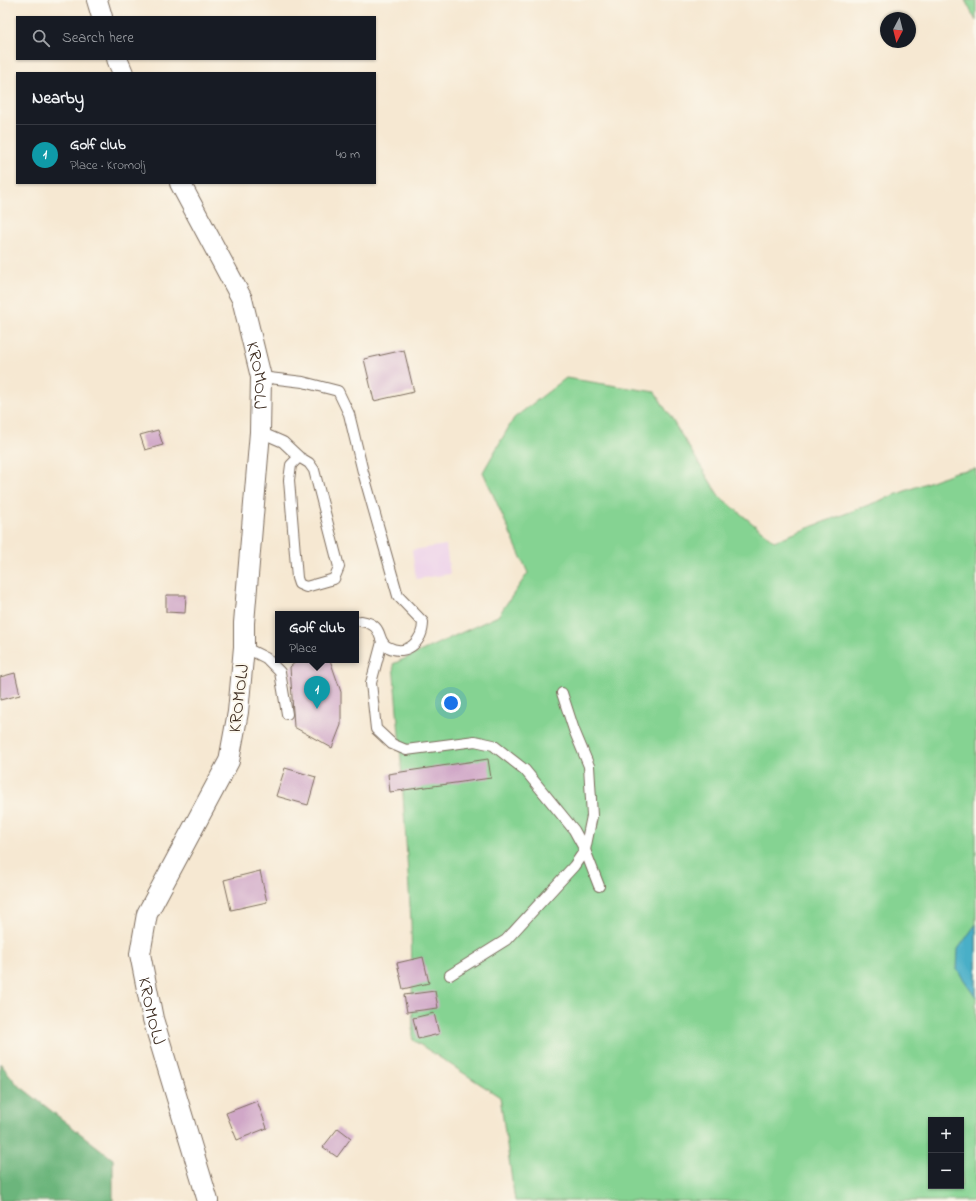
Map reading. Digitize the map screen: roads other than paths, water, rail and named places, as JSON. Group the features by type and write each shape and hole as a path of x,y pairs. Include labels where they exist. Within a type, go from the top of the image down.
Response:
{"street":[{"path":"97,0 102,16"},
{"path":"117,60 123,72"},
{"name":"KROMOLJ","path":"181,184 242,298 261,377 260,432 244,623 244,647 238,712 229,761 147,914 140,954 152,1019 208,1201"}],"lane":[{"path":"261,377 303,382 338,391 349,414 363,472 398,596 424,622 421,637 416,643 403,650 388,647 382,642 378,630 368,622 362,621"},
{"path":"260,432 284,442 314,470 339,567 337,575 334,579 306,587 299,584 297,578 289,480 291,465 300,457"},
{"path":"382,642 371,683 376,729 392,744 406,750 475,741 493,745 525,770 574,830 585,850 599,886"},
{"path":"244,647 266,658 280,672 287,714"},
{"path":"450,975 506,940 574,866 585,850 592,816 589,766 574,730 562,693"}],"water":[{"path":"976,924 976,997 957,970 958,949"}],"place":[{"name":"Golf club","path":"317,709"}]}
